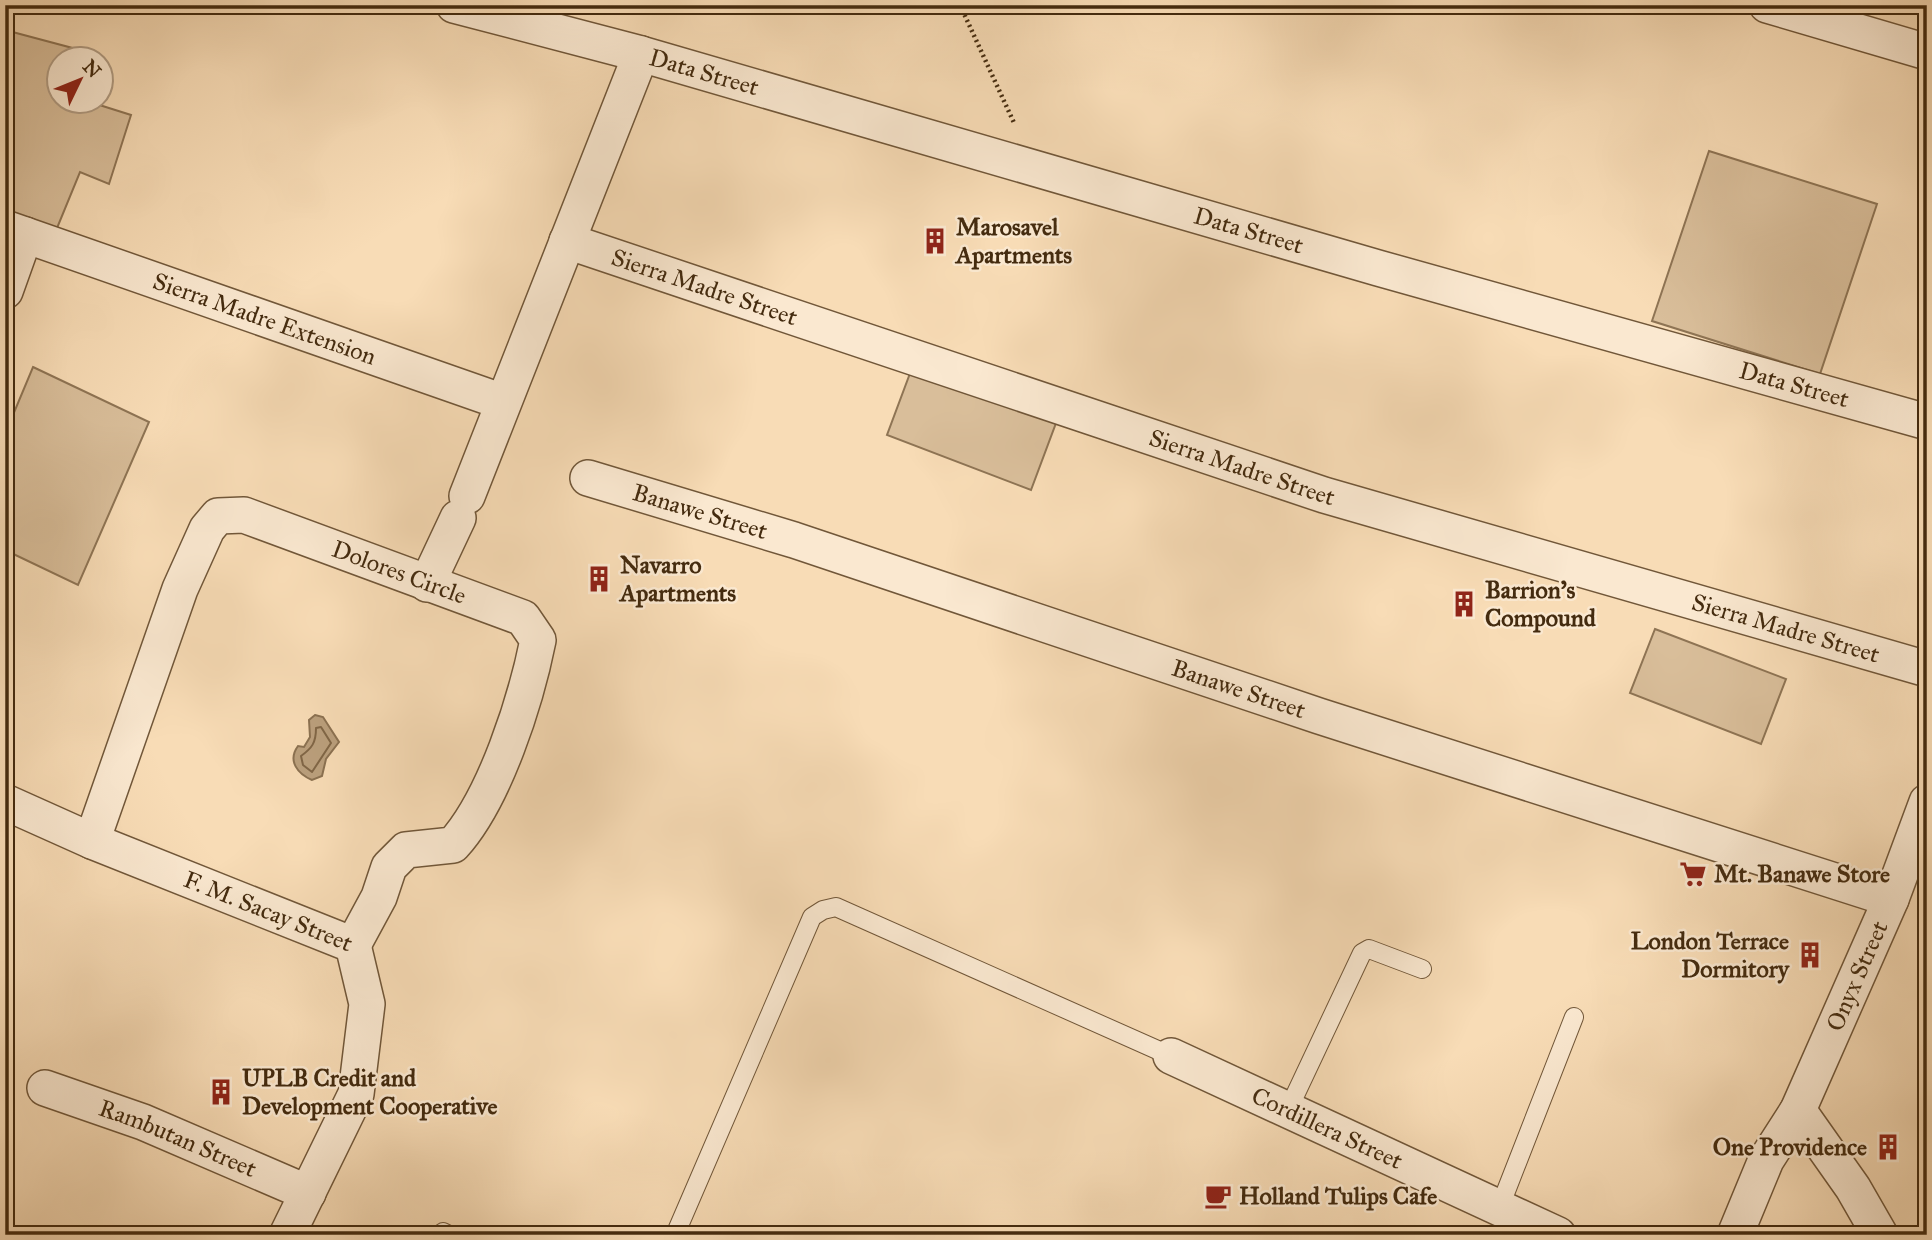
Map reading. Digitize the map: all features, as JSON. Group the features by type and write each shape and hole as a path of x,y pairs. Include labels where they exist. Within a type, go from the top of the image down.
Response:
{"street":[{"name":"Data Street","path":"454,5 641,54 1038,170 1927,422"},
{"path":"1767,5 1927,51"},
{"path":"427,584 462,507 641,54"},
{"name":"Sierra Madre Extension","path":"5,291 15,232 503,402"},
{"name":"Sierra Madre Street","path":"567,241 1324,495 1927,669"},
{"name":"Banawe Street","path":"588,478 794,540 1319,716 1891,899"},
{"name":"Dolores Circle","path":"92,841 180,589 207,529 218,516 244,515 523,618 538,640 532,669 518,720 469,827 453,845 406,850 389,867 379,897 353,945"},
{"path":"5,802 92,841"},
{"name":"Onyx Street","path":"1798,1110 1891,899 1927,802"},
{"name":"F. M. Sacay Street","path":"92,841 353,945 368,1004 356,1094 287,1235"},
{"name":"Cordillera Street","path":"1171,1056 1289,1108 1558,1235"},
{"name":"Rambutan Street","path":"45,1088 143,1122 308,1193"},
{"path":"1735,1235 1766,1160 1798,1110 1853,1188 1880,1235"}],"lane":[{"path":"675,1235 812,917 822,909 836,907 1171,1056"},
{"path":"1289,1108 1362,953 1369,949 1422,969"},
{"path":"1499,1209 1574,1017"}],"path":[{"path":"960,5 1038,170"}],"shaded area":[{"path":"5,30 65,46 46,46 46,116 116,116 116,110 131,115 109,184 80,172 55,233 5,217"},
{"path":"1709,151 1877,204 1820,374 1652,321"},
{"path":"33,367 149,422 78,585 5,550 5,434"},
{"path":"912,368 1056,423 1031,490 887,435"},
{"path":"1655,629 1786,679 1761,744 1630,693"}],"water":[{"path":"315,715 323,717 339,742 326,759 322,776 312,780 299,771 294,757 298,746 304,747 310,737 309,720"}],"place":[{"name":"Marosavel Apartments","path":"935,241"},
{"name":"Navarro Apartments","path":"599,579"},
{"name":"Barrion's Compound","path":"1464,604"},
{"name":"Mt. Banawe Store","path":"1693,874"},
{"name":"London Terrace Dormitory","path":"1810,955"},
{"name":"UPLB Credit and Development Cooperative","path":"221,1092"},
{"name":"One Providence","path":"1888,1147"},
{"name":"Holland Tulips Cafe","path":"1218,1196"}]}
